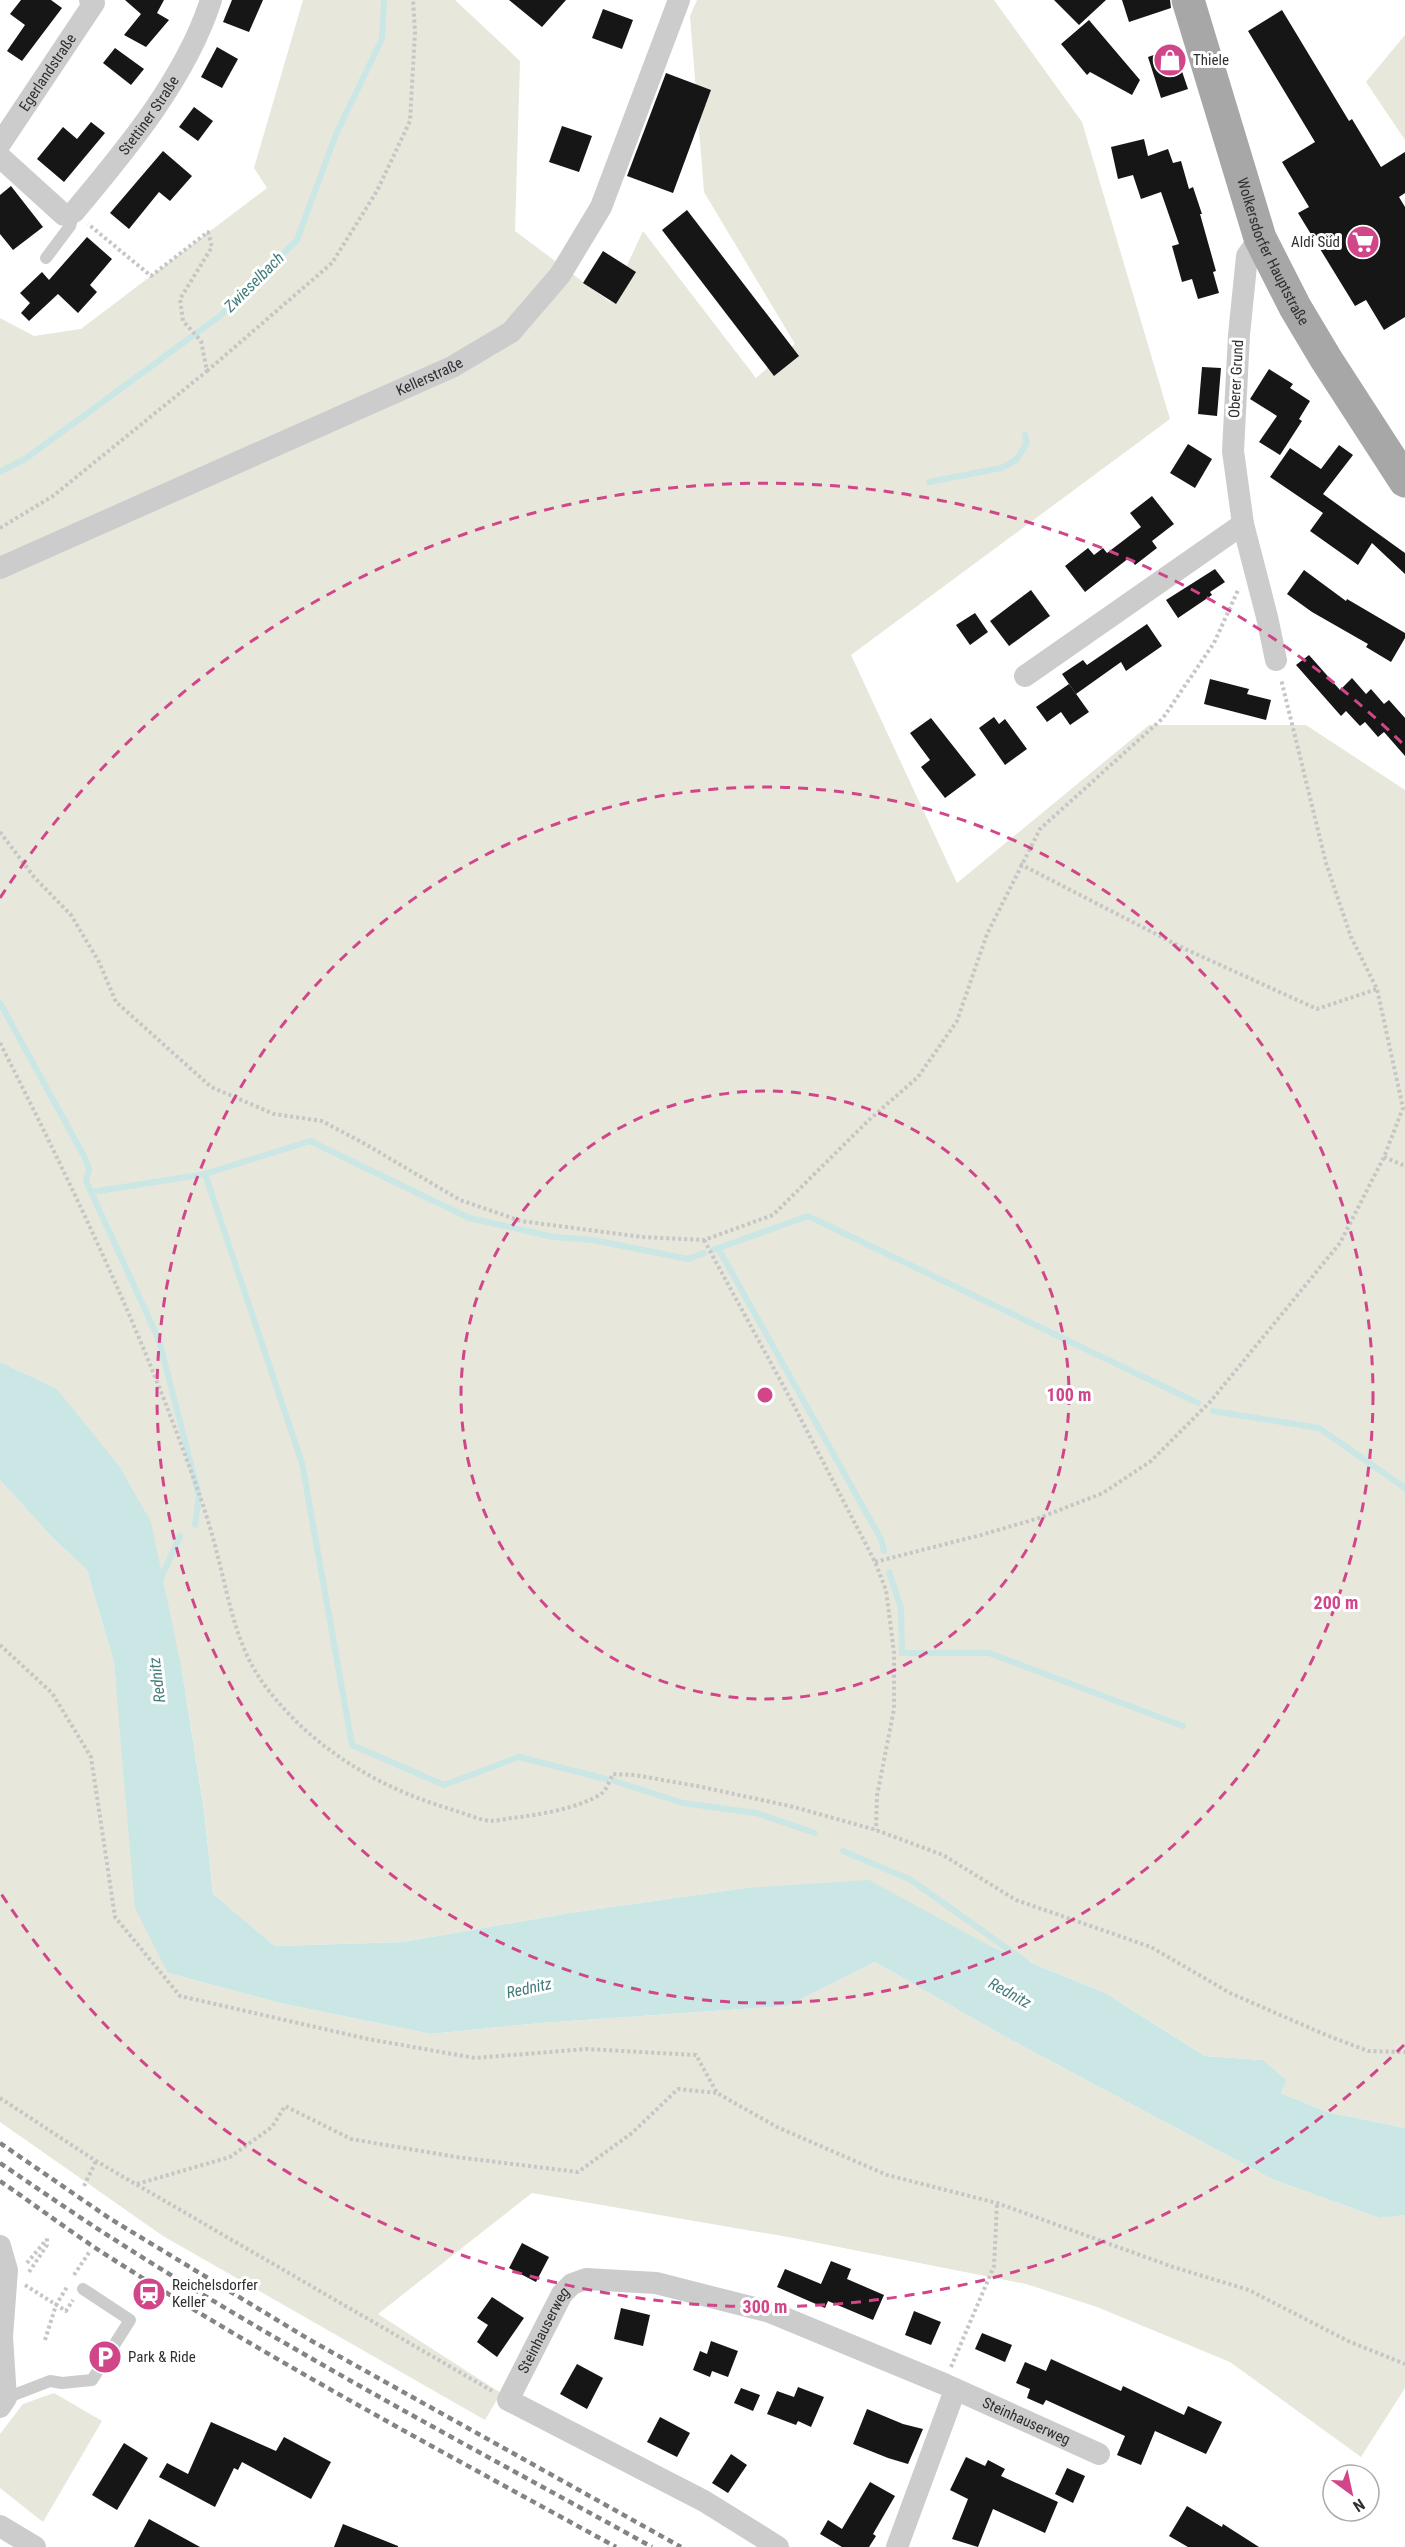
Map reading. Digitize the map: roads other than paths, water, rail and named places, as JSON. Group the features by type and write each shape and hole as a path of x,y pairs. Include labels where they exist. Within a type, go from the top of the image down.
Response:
{"main road":[{"name":"Wolkersdorfer Hauptstraße","path":"1188,0 1260,238 1295,307 1326,359 1405,481"}],"street":[{"name":"Stettiner Straße","path":"69,213 120,157 168,89 206,16 211,0"},
{"name":"Kellerstraße","path":"0,568 452,367 511,332 560,275 601,207 679,0"},
{"name":"Egerlandstraße","path":"0,144 92,1"},
{"path":"0,157 69,213"},
{"name":"Oberer Grund","path":"1260,238 1247,256 1239,335 1233,451 1243,524 1276,660"},
{"path":"1025,676 1243,524"},
{"path":"0,2246 7,2270 2,2337 3,2403"},
{"name":"Steinhauserweg","path":"778,2547 704,2501 508,2400 562,2294 572,2284 586,2279 656,2283 770,2312 949,2387 1099,2454"},
{"path":"897,2547 949,2387"},
{"path":"0,2526 35,2547"}],"lane":[{"path":"46,258 70,226 69,213"},
{"path":"3,2403 50,2381 62,2383 92,2380 130,2320 82,2289"}],"water":[{"name":"Rednitz","path":"0,1362 56,1388 119,1466 151,1522 182,1671 204,1810 213,1894 275,1946 403,1942 569,1913 746,1888 869,1880 988,1945 1105,1993 1205,2056 1263,2060 1286,2080 1281,2093 1327,2112 1405,2128 1405,2215 1380,2218 1274,2180 1004,2036 875,1962 787,2006 541,2023 431,2034 280,2003 168,1973 135,1908 114,1663 87,1570 52,1537 0,1480"}],"waterway":[{"name":"Zwieselbach","path":"0,472 25,459 221,315 297,240 336,134 382,39 384,0"},
{"path":"929,482 1001,468 1016,460 1027,443 1025,435"},
{"path":"0,1003 84,1156 89,1169 86,1181 159,1340 199,1496 195,1525"},
{"path":"92,1192 205,1174 310,1141 469,1218 554,1237 593,1240 688,1259 704,1253"},
{"path":"205,1174 302,1463 352,1745 444,1785 519,1757 606,1779"},
{"path":"713,1250 808,1216 1198,1403"},
{"path":"718,1248 881,1539 884,1551"},
{"path":"1213,1411 1319,1428 1405,1488"},
{"path":"159,1582 180,1536"},
{"path":"889,1572 901,1608 902,1653 989,1653 1183,1726"},
{"path":"614,1781 683,1803 756,1813 815,1833"},
{"path":"843,1851 911,1880 1026,1962"}],"railway":[{"path":"0,2143 109,2218 310,2340 681,2547"},
{"path":"0,2163 101,2231 236,2315 652,2547"},
{"path":"0,2181 97,2249 224,2328 616,2547"}],"place":[{"name":"Thiele","path":"1170,60"},
{"name":"Aldi Süd","path":"1363,242"},
{"name":"Reichelsdorfer Keller","path":"149,2294"},
{"name":"Park & Ride","path":"105,2357"}]}
